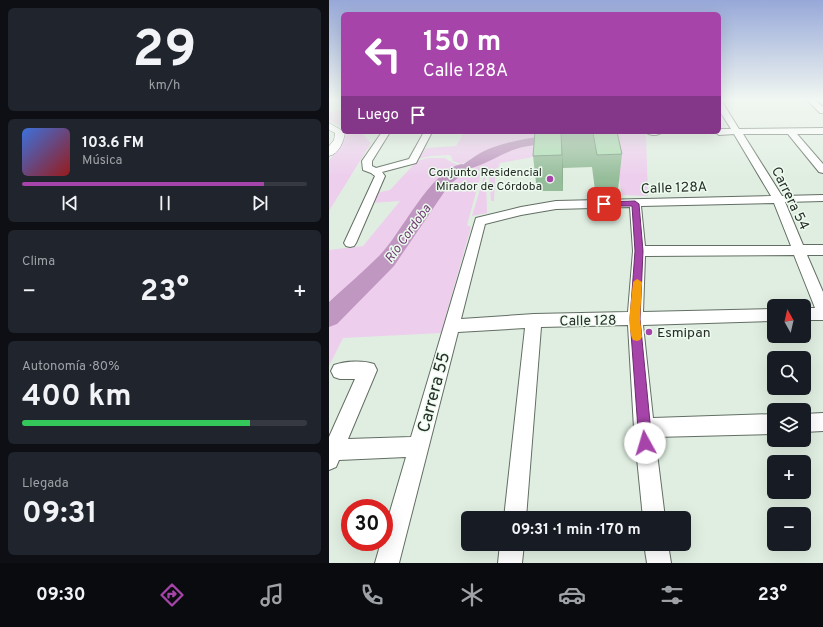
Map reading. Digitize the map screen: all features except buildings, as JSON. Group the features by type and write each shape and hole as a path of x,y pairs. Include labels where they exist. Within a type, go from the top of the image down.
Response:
{"street":[{"path":"330,126 340,132 340,138 330,150"},
{"name":"Carrera 54","path":"733,126 765,176 777,199 823,310"},
{"path":"790,131 823,170"},
{"path":"721,132 823,131"},
{"path":"350,243 380,176 375,171 367,168 367,162 385,134"},
{"path":"375,171 413,161 427,134"},
{"name":"Calle 128A","path":"480,221 521,211 556,205 823,198"},
{"path":"635,204 639,251 635,319 644,428 653,511"},
{"name":"Carrera 55","path":"387,563 417,447 480,221"},
{"path":"639,251 823,250"},
{"path":"811,314 823,314"},
{"name":"Calle 128","path":"451,326 534,321 767,315"},
{"path":"516,511 534,321"},
{"path":"340,371 368,370 330,453 417,447"},
{"path":"811,423 823,422"},
{"path":"644,428 767,424"},
{"path":"510,563 511,551"},
{"path":"658,551 659,563"}],"shaded area":[{"path":"346,134 363,134 371,143 329,211 329,161"},
{"path":"463,134 577,134 484,151 462,164 453,161 449,155 430,156 418,159 426,148 456,146"},
{"path":"568,134 616,134 585,140 523,147 465,170 446,182 446,186 434,192 432,191 441,184 441,181 448,173 484,151 509,143"},
{"path":"616,134 645,134 648,196 622,195 613,147 539,156 500,163 495,174 494,201 491,201 489,175 470,167 477,167 503,153 523,147 608,137"},
{"path":"428,158 445,158 451,162 481,174 467,225 471,227 441,333 343,338 329,366 329,250 363,246 400,201 371,203 375,193 390,190 417,161"},
{"path":"484,176 486,181 487,213 472,216"}],"waterway":[{"name":"Río Cordoba","path":"329,317 387,261 443,182 461,169"}],"slow traffic":[{"path":"637,282 635,319 637,337"}],"place":[{"name":"Conjunto Residencial Mirador de Córdoba","path":"550,179"},
{"name":"Esmipan","path":"649,332"}],"route":[{"path":"604,204 635,204 639,251 635,319 645,443"}]}
